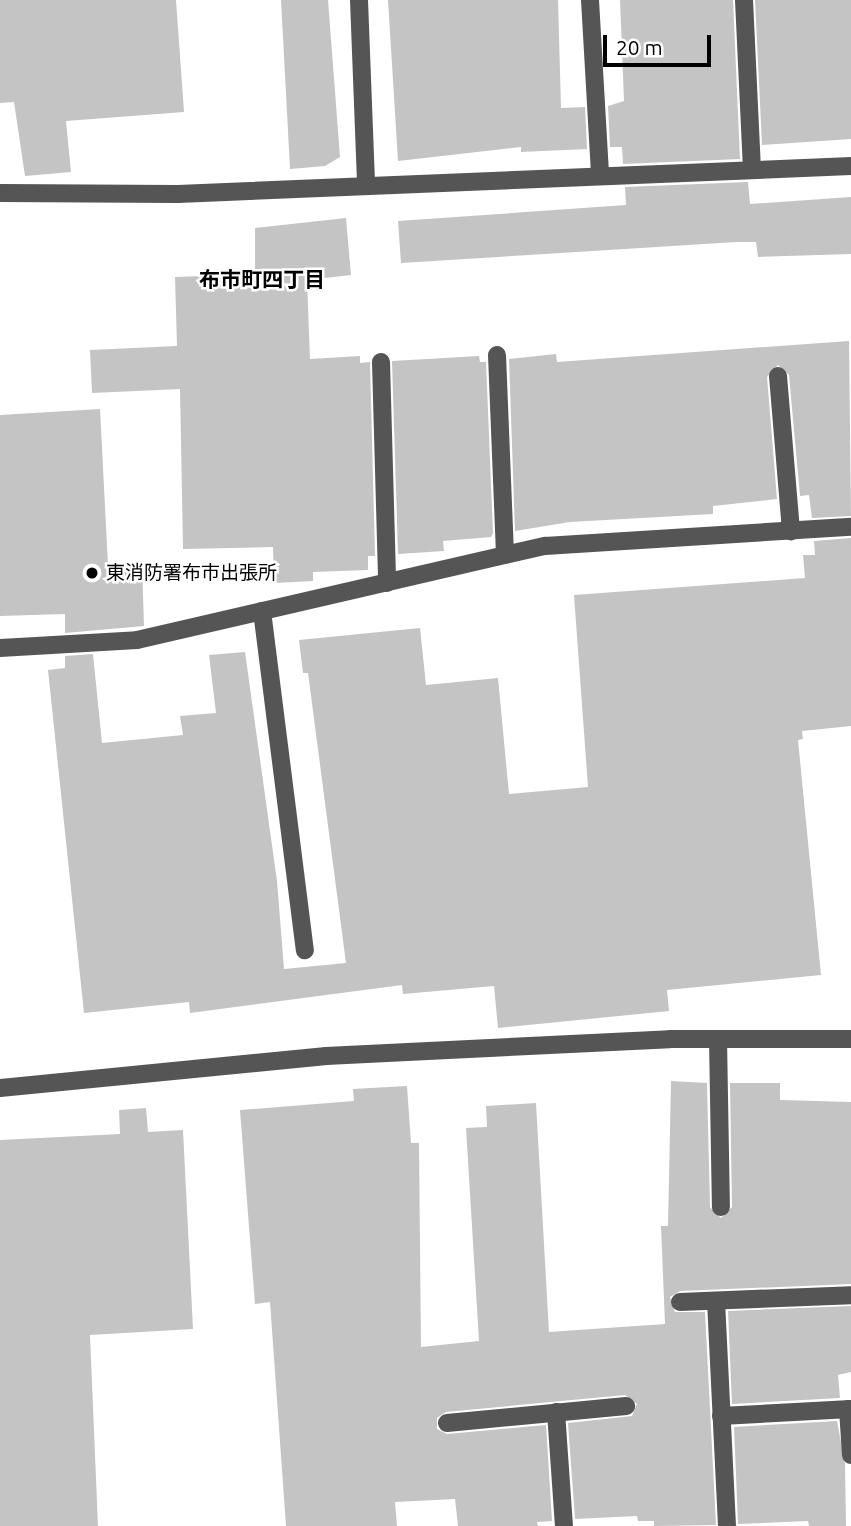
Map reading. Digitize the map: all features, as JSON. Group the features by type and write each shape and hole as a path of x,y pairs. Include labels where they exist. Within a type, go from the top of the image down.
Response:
{"street":[{"path":"359,0 366,186"},
{"path":"590,0 600,174"},
{"path":"744,0 752,169"},
{"path":"0,193 178,194 600,174 851,166"},
{"path":"497,355 505,555"},
{"path":"381,362 387,583"},
{"path":"778,376 791,531"},
{"path":"0,648 137,640 545,546 851,527"},
{"path":"262,611 305,950"},
{"path":"718,1039 721,1207"},
{"path":"0,1088 326,1056 718,1039 851,1039"},
{"path":"680,1302 851,1295"},
{"path":"716,1301 727,1526"},
{"path":"447,1423 626,1406"},
{"path":"721,1416 850,1409 851,1455"},
{"path":"556,1412 564,1526"}],"building":[{"path":"0,0 176,0 184,112 66,121 71,172 25,176 14,102 0,103"},
{"path":"281,0 328,0 340,157 325,166 290,169"},
{"path":"388,0 558,0 561,108 585,107 587,149 521,152 521,147 398,161"},
{"path":"620,0 733,0 740,159 623,164 622,147 610,147 608,106 624,101"},
{"path":"755,0 851,0 851,139 762,145"},
{"path":"748,182 750,204 851,197 851,254 758,257 756,242 736,242 401,263 398,221 626,205 625,187"},
{"path":"346,218 351,275 307,280 310,359 360,356 360,363 370,362 375,556 368,556 368,570 313,572 313,581 274,583 273,547 183,549 180,389 92,393 90,350 177,346 175,277 255,274 255,228"},
{"path":"849,341 851,516 812,518 809,495 800,496 789,375 778,365 767,377 777,499 713,506 713,514 570,522 515,531 509,359 556,354 557,362"},
{"path":"479,356 480,362 486,362 493,533 491,537 443,541 444,551 398,554 392,361"},
{"path":"100,409 108,565 142,564 144,626 65,633 65,614 0,616 0,415"},
{"path":"851,538 851,726 802,731 803,739 798,740 821,975 667,990 669,1011 498,1028 494,986 403,994 402,985 190,1013 189,1002 84,1013 48,670 65,668 65,656 93,654 102,743 183,735 180,716 216,713 209,655 245,652 277,881 284,969 346,963 308,673 303,673 299,640 420,628 426,685 498,678 509,794 588,787 574,595 805,578 803,555 815,555 814,541"},
{"path":"671,1081 707,1083 710,1207 721,1218 732,1207 730,1083 780,1083 780,1100 851,1102 851,1284 680,1291 670,1297 675,1312 705,1312 716,1525 654,1526 654,1521 638,1521 637,1516 575,1519 568,1423 632,1416 637,1404 625,1395 446,1412 437,1418 437,1429 447,1434 546,1425 552,1521 537,1522 538,1526 458,1526 455,1499 395,1502 397,1526 286,1526 270,1302 255,1304 240,1110 354,1101 353,1089 407,1086 411,1143 419,1143 421,1347 479,1341 466,1128 487,1127 486,1106 536,1103 549,1332 665,1324 661,1226 668,1226"},
{"path":"146,1108 148,1132 183,1130 193,1329 90,1335 98,1526 0,1526 0,1140 120,1134 119,1110"},
{"path":"851,1306 851,1372 838,1375 840,1398 732,1404 728,1311"},
{"path":"837,1421 845,1464 846,1526 809,1526 808,1521 738,1524 734,1427"}],"place":[{"name":"東消防署布市出張所","path":"92,573"}],"district":[{"name":"布市町四丁目","path":"262,279"}]}
